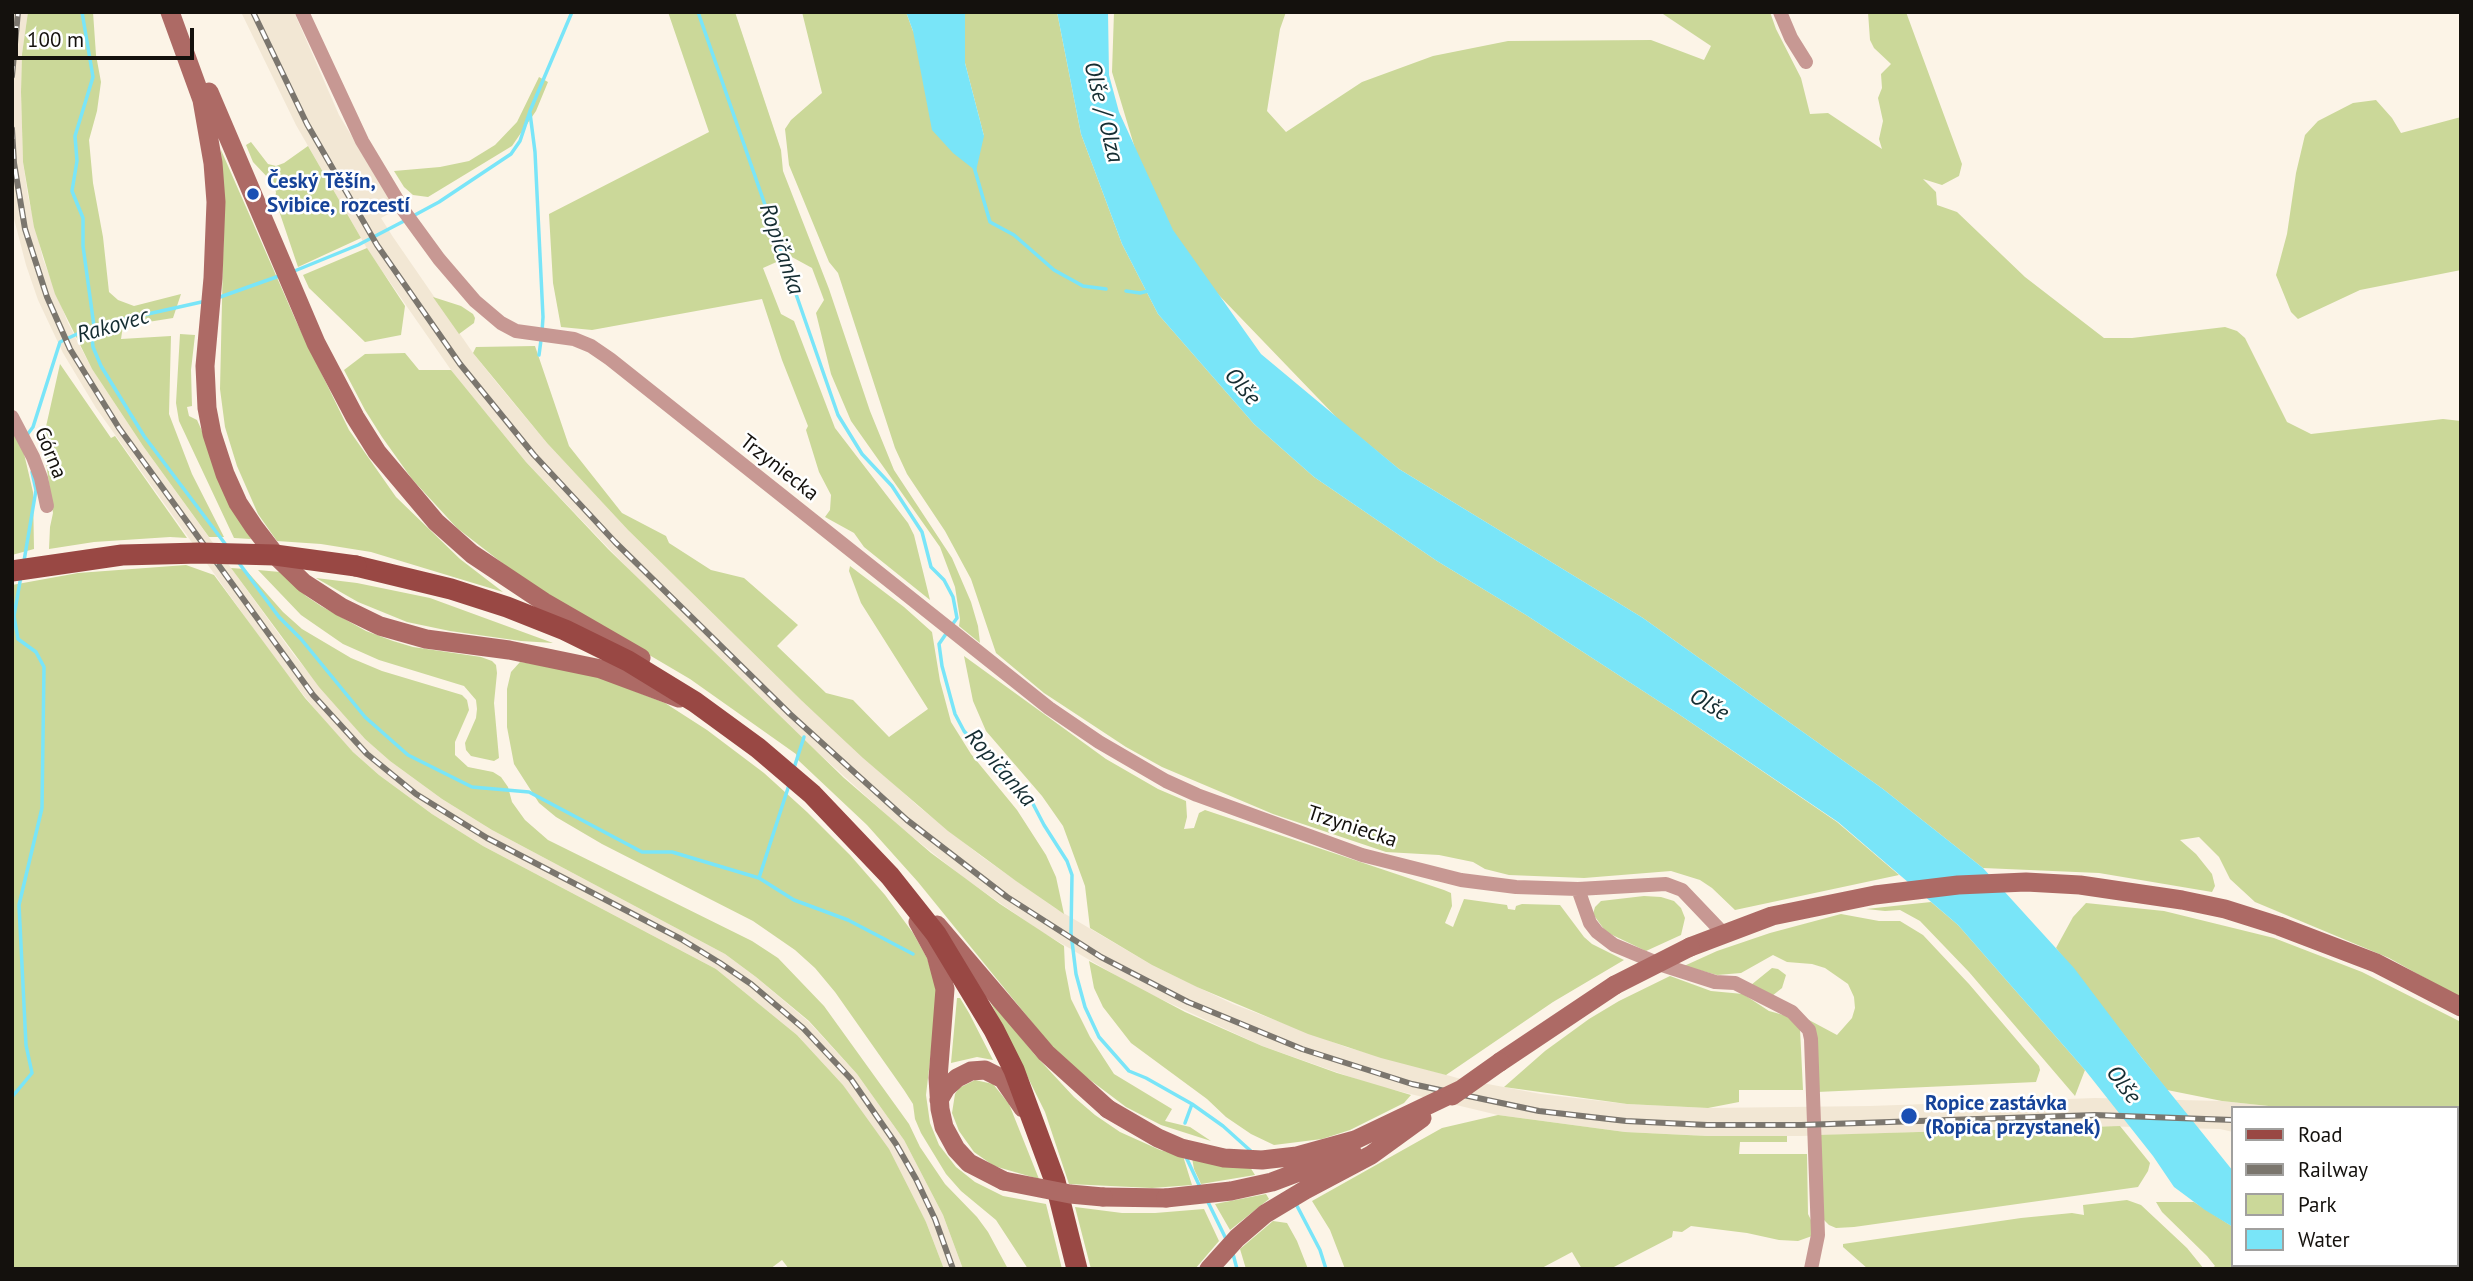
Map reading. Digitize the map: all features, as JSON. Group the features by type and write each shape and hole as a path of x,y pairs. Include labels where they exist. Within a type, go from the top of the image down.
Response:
{"main road":[{"path":"171,12 190,48 316,343 355,417 397,477 436,522 472,554 523,588 674,678 695,702"},
{"path":"171,12 202,100 216,202 205,366 207,408 219,459 232,490 254,527 277,556 304,583 359,617 401,633 462,646 542,656 601,669 665,695 695,702"},
{"path":"12,571 122,555 200,553 275,555 356,566 451,589 507,607 565,630 628,661 695,702 758,748 803,786 941,929 1046,1053 1108,1110 1181,1148 1224,1158 1262,1160 1313,1152 1355,1140 1462,1089"},
{"path":"890,876 936,956 945,989 946,1010 939,1060 939,1100 944,1127 956,1149 970,1163 1004,1181 1037,1189 1103,1197 1166,1198 1231,1191 1272,1182 1313,1168 1387,1136 1462,1089"},
{"path":"890,876 936,934 969,986 1014,1070 1055,1181 1077,1269"},
{"path":"1209,1269 1237,1238 1265,1214 1371,1155 1500,1062 1615,985 1723,933 1797,910 1875,895 1958,885 2026,882 2113,888 2225,909 2313,938 2376,963 2461,1007"},
{"path":"939,1100 951,1083 964,1073 978,1070 991,1072 1003,1079 1012,1090 1040,1136"}],"street":[{"name":"Trzyniecka","path":"302,12 362,141 415,228 475,301 501,323 516,331 574,339 591,346 610,359 1049,708 1099,742 1166,781 1197,795 1362,855 1461,880 1516,887 1578,890 1666,884 1682,890 1723,933"},
{"path":"1780,12 1805,62"},
{"name":"Górna","path":"12,417 33,457 47,506"},
{"path":"1578,890 1590,923 1614,946 1715,982 1735,983 1792,1012 1809,1030 1818,1235 1811,1269"}],"shaded area":[{"path":"12,12 28,12 22,54 21,92 23,162 28,196 43,259 68,323 92,369 143,446 294,655 365,739 442,799 492,830 725,954 809,1022 857,1074 904,1140 943,1215 963,1269 944,1269 926,1222 843,1085 797,1035 716,969 483,846 432,814 353,752 280,666 96,408 63,353 38,300 12,211"},
{"path":"241,12 294,12 339,115 396,210 381,218 393,237 473,353 497,383 547,443 628,530 802,701 918,806 981,856 1055,908 1152,965 1233,1004 1346,1047 1461,1079 1541,1094 1627,1104 1708,1108 1870,1106 2095,1098 2222,1101 2268,1106 2232,1106 2232,1132 2220,1129 2095,1126 1801,1136 1707,1136 1625,1132 1498,1115 1373,1085 1262,1046 1139,989 1040,931 964,878 900,827 783,721 659,601 526,462 451,370 369,252 296,125"}],"green space":[{"path":"28,12 93,12 101,82 89,140 109,292 118,300 134,306 181,294 173,318 123,326 121,339 171,336 169,414 192,474 224,537 209,537 143,446 92,369 55,294 34,227 23,162 22,54"},
{"path":"668,12 735,12 781,150 783,171 829,289 870,411 894,470 952,558 971,602 980,643 959,626 955,587 940,547 851,421 831,374 816,313 824,300 812,268 790,256 763,268 781,314 794,321 835,428 908,523 914,535 930,600 864,547 854,533 825,517 830,510 831,495 819,472 806,430 808,426 762,299 592,330 561,327 553,283 549,214 709,132"},
{"path":"802,12 906,12 913,31 984,136 965,63 965,12 1057,12 1081,134 1122,244 1158,314 1254,424 1314,477 1437,561 1677,713 1837,822 1899,875 1735,910 1700,880 1671,871 1584,878 1509,875 1485,869 1473,862 1439,855 1386,852 1273,814 1162,767 1126,747 1044,693 996,653 971,579 945,531 907,474 895,448 838,273 829,262 789,165 785,129 791,120 822,93"},
{"path":"1114,12 1286,12 1280,29 1267,111 1286,132 1362,82 1433,56 1508,41 1651,40 1704,60 1711,46 1660,12 1770,12 1801,78 1810,114 1828,113 1882,149 1879,139 1883,121 1878,98 1882,88 1881,74 1891,64 1874,48 1870,40 1868,12 1906,12 1962,164 1959,176 1942,185 1923,179 1936,192 1937,205 1957,212 2025,277 2104,338 2132,338 2225,327 2237,331 2245,338 2287,422 2311,434 2443,419 2461,421 2461,998 2389,958 2255,902 2230,879 2219,857 2199,837 2180,840 2212,874 2215,886 2212,892 2099,873 1983,868 1883,789 1643,618 1399,469 1340,421 1161,235 1112,72"},
{"path":"539,77 548,82 536,111 512,146 428,197 413,195 404,187 394,171 440,167 469,161 495,145 517,122"},
{"path":"2376,100 2401,133 2461,117 2461,270 2360,290 2298,319 2291,312 2276,275 2287,234 2305,135 2318,121 2353,103"},
{"path":"251,142 268,164 276,166 308,146 361,238 298,267 275,199 276,192 271,181 253,162 246,145"},
{"path":"221,150 296,321 349,430 396,497 460,559 503,592 371,552 321,544 277,541 258,514 237,466 225,427 220,389 224,214"},
{"path":"367,248 405,306 401,335 365,342 309,288 303,275"},
{"path":"433,297 461,306 473,314 474,323 459,334"},
{"path":"180,334 195,335 191,370 192,406 187,407 189,416 197,420 251,539 234,538 179,421 176,403"},
{"path":"535,346 569,446 622,513 666,536 669,543 711,570 744,578 798,625 777,646 826,693 853,700 889,737 928,709 861,603 849,571 850,566 932,632 940,681 951,722 971,754 1017,810 1046,855 1056,877 1064,914 948,831 802,701 628,530 547,443 473,353 476,347"},
{"path":"405,353 419,370 451,370 526,462 608,549 844,778 931,853 1000,904 1064,946 1071,999 1090,1037 1114,1074 1172,1109 1165,1121 1190,1127 1211,1141 1161,1125 1126,1107 1061,1058 918,882 867,825 798,760 796,754 690,679 532,586 457,528 412,479 365,410 344,370 365,354"},
{"path":"60,364 111,438 115,436 187,538 94,542 49,549 53,513 43,440"},
{"path":"12,428 22,445 33,492 34,549 12,555"},
{"path":"186,565 214,575 305,698 353,752 379,775 432,814 483,846 716,969 797,1035 843,1085 889,1149 926,1222 944,1269 789,1269 782,1260 770,1269 12,1269 12,585 78,573"},
{"path":"231,568 245,569 302,629 351,658 382,671 462,695 467,700 469,710 455,742 455,755 468,767 493,772 501,777 508,787 512,802 525,820 548,840 752,941 778,958 824,1006 909,1124 920,1147 945,1184 988,1232 1008,1269 963,1269 943,1215 904,1140 857,1074 809,1021 725,954 492,830 442,799 390,761 365,739 319,687"},
{"path":"258,570 280,572 306,596 366,631 413,647 492,661 496,665 497,673 494,703 499,758 494,761 471,756 466,750 465,743 477,709 476,700 464,686 379,660 343,644 301,615"},
{"path":"316,578 357,583 430,598 553,643 450,631 407,622 358,602"},
{"path":"964,656 1106,759 1158,789 1186,801 1187,817 1184,829 1194,828 1199,813 1205,810 1444,890 1451,893 1452,906 1445,923 1453,927 1464,899 1507,905 1508,909 1515,910 1516,906 1522,904 1560,905 1592,944 1624,960 1553,1002 1446,1075 1381,1058 1308,1034 1197,987 1152,965 1090,928 1085,886 1063,826 1042,796 986,731 973,701"},
{"path":"520,662 583,671 665,703 707,730 764,773 850,855 913,933 927,958 938,992 926,1095 930,1123 939,1145 956,1167 975,1182 1003,1196 1046,1204 1062,1269 1028,1269 996,1220 961,1191 946,1174 921,1133 913,1104 904,1090 835,992 795,950 753,921 602,844 556,817 539,803 514,764 507,727 507,689 511,672"},
{"path":"1644,896 1674,901 1685,918 1681,935 1646,951 1606,932 1593,914 1601,901"},
{"path":"1931,902 1958,925 2085,1070 2075,1096 1969,972 1920,921 1900,910 1866,909"},
{"path":"2086,903 2164,911 2274,938 2362,972 2461,1022 2461,1141 2459,1106 2268,1106 2222,1101 2167,1090 2056,948 2073,917"},
{"path":"1841,914 1879,921 1900,921 1923,935 2039,1066 2036,1082 1817,1092 1809,1020 1837,1035 1852,1018 1855,1008 1854,997 1848,984 1825,968 1787,962 1773,955 1741,973 1717,975 1684,966 1717,951 1770,933"},
{"path":"1089,961 1185,1012 1262,1046 1337,1073 1411,1095 1404,1103 1350,1130 1322,1139 1274,1145 1226,1117 1207,1099 1131,1043 1103,1007 1094,988"},
{"path":"1772,968 1786,975 1782,988 1772,996 1751,985"},
{"path":"1670,976 1711,991 1743,994 1769,1011 1787,1016 1800,1029 1803,1090 1739,1090 1739,1102 1708,1108 1627,1104 1504,1087 1545,1051 1589,1019"},
{"path":"988,997 1035,1055 1074,1097 1120,1132 1160,1150 1183,1156 1192,1185 1152,1188 1069,1184 1045,1112"},
{"path":"957,998 960,998 969,1013 993,1060 977,1057 951,1063"},
{"path":"975,1080 993,1084 1009,1104 1039,1179 994,1166 974,1152 959,1131 952,1113 955,1094 959,1088"},
{"path":"1498,1115 1625,1132 1787,1136 1787,1142 1740,1142 1739,1154 1807,1154 1808,1214 1812,1236 1798,1241 1779,1240 1691,1226 1682,1232 1673,1231 1672,1237 1610,1269 1582,1269 1572,1252 1540,1269 1345,1269 1330,1230 1312,1201 1442,1128"},
{"path":"2120,1126 2150,1163 2138,1187 1854,1227 1836,1228 1824,1220 1818,1135"},
{"path":"1192,1158 1250,1167 1255,1175 1201,1184"},
{"path":"1266,1194 1269,1199 1230,1230 1215,1204"},
{"path":"2127,1200 2141,1205 2187,1248 2204,1269 1868,1269 1843,1247 1843,1244 2021,1218 2072,1213 2084,1215 2083,1205"},
{"path":"2156,1202 2194,1202 2232,1226 2232,1267 2273,1269 2211,1269 2215,1266 2207,1256 2162,1212"},
{"path":"1075,1207 1122,1213 1204,1209 1219,1241 1195,1269 1091,1269"},
{"path":"1273,1221 1287,1223 1308,1269 1246,1269 1240,1249"}],"water":[{"path":"906,12 965,12 965,63 984,136 976,171 953,153 932,130 913,31"},
{"path":"1057,12 1108,12 1109,75 1119,112 1173,230 1261,354 1399,469 1643,618 1883,789 1983,868 2074,968 2232,1170 2232,1226 2174,1187 2085,1070 1958,925 1838,822 1677,713 1437,561 1314,477 1254,424 1158,314 1122,244 1081,134"}],"waterway":[{"path":"82,12 93,77 75,136 77,161 72,191 83,218 83,246 94,326"},
{"name":"Rakovec","path":"413,216 511,154 520,141 572,12"},
{"name":"Ropičanka","path":"698,12 838,415 862,454 892,486 922,532 931,567 944,580 953,597 957,618 952,625"},
{"path":"530,113 535,152 542,332"},
{"path":"974,167 990,222 1014,235 1054,270 1083,286 1106,289"},
{"name":"Rakovec","path":"292,272 358,245 406,220"},
{"name":"Rakovec","path":"220,297 282,275"},
{"path":"1126,291 1148,291"},
{"name":"Rakovec","path":"27,435 33,427 60,342 94,326 206,301"},
{"path":"91,328 93,347 101,366 144,436 226,545"},
{"path":"539,355 541,340"},
{"name":"Rakovec","path":"24,561 36,490 32,472"},
{"path":"239,563 279,617 301,639 365,717 408,755 472,787 529,792 642,852 672,852 759,878 794,900 848,920 913,954"},
{"name":"Rakovec","path":"12,1097 32,1073 26,1045 19,905 42,808 44,667 36,652 18,639 14,616 21,576"},
{"name":"Ropičanka","path":"948,631 939,644 955,714 964,731 980,750 1012,779 1032,802 1067,861 1072,875 1071,933 1076,974 1085,1007 1099,1037 1129,1071 1192,1104 1223,1126 1253,1153"},
{"path":"794,768 804,737"},
{"path":"759,878 789,785"},
{"path":"1185,1123 1192,1104"},
{"path":"1186,1157 1200,1187"},
{"path":"1207,1200 1227,1241"},
{"name":"Ropičanka","path":"1296,1204 1320,1250 1326,1269"},
{"path":"1233,1254 1237,1269"}],"railway":[{"path":"12,76 18,12"},
{"path":"253,12 307,124 377,245 460,364 534,455 615,542 790,714 907,820 1007,897 1101,957 1188,1002 1302,1049 1412,1084 1539,1111 1626,1121 1707,1125 1801,1125 2095,1115 2232,1120"},
{"path":"12,129 14,163 25,229 47,297 70,349 119,428 313,695 367,754 416,794 487,838 681,939 751,984 803,1028 851,1079 896,1144 935,1219 953,1269"}],"place":[{"name":"Český Těšín, Svibice, rozcestí","path":"253,194"},
{"name":"Ropice zastávka (Ropica przystanek)","path":"1909,1116"}],"water label":[{"name":"Olše / Olza","path":"1103,112"},
{"name":"Olše","path":"1242,387"},
{"name":"Olše","path":"1709,705"},
{"name":"Olše","path":"2123,1085"}]}
